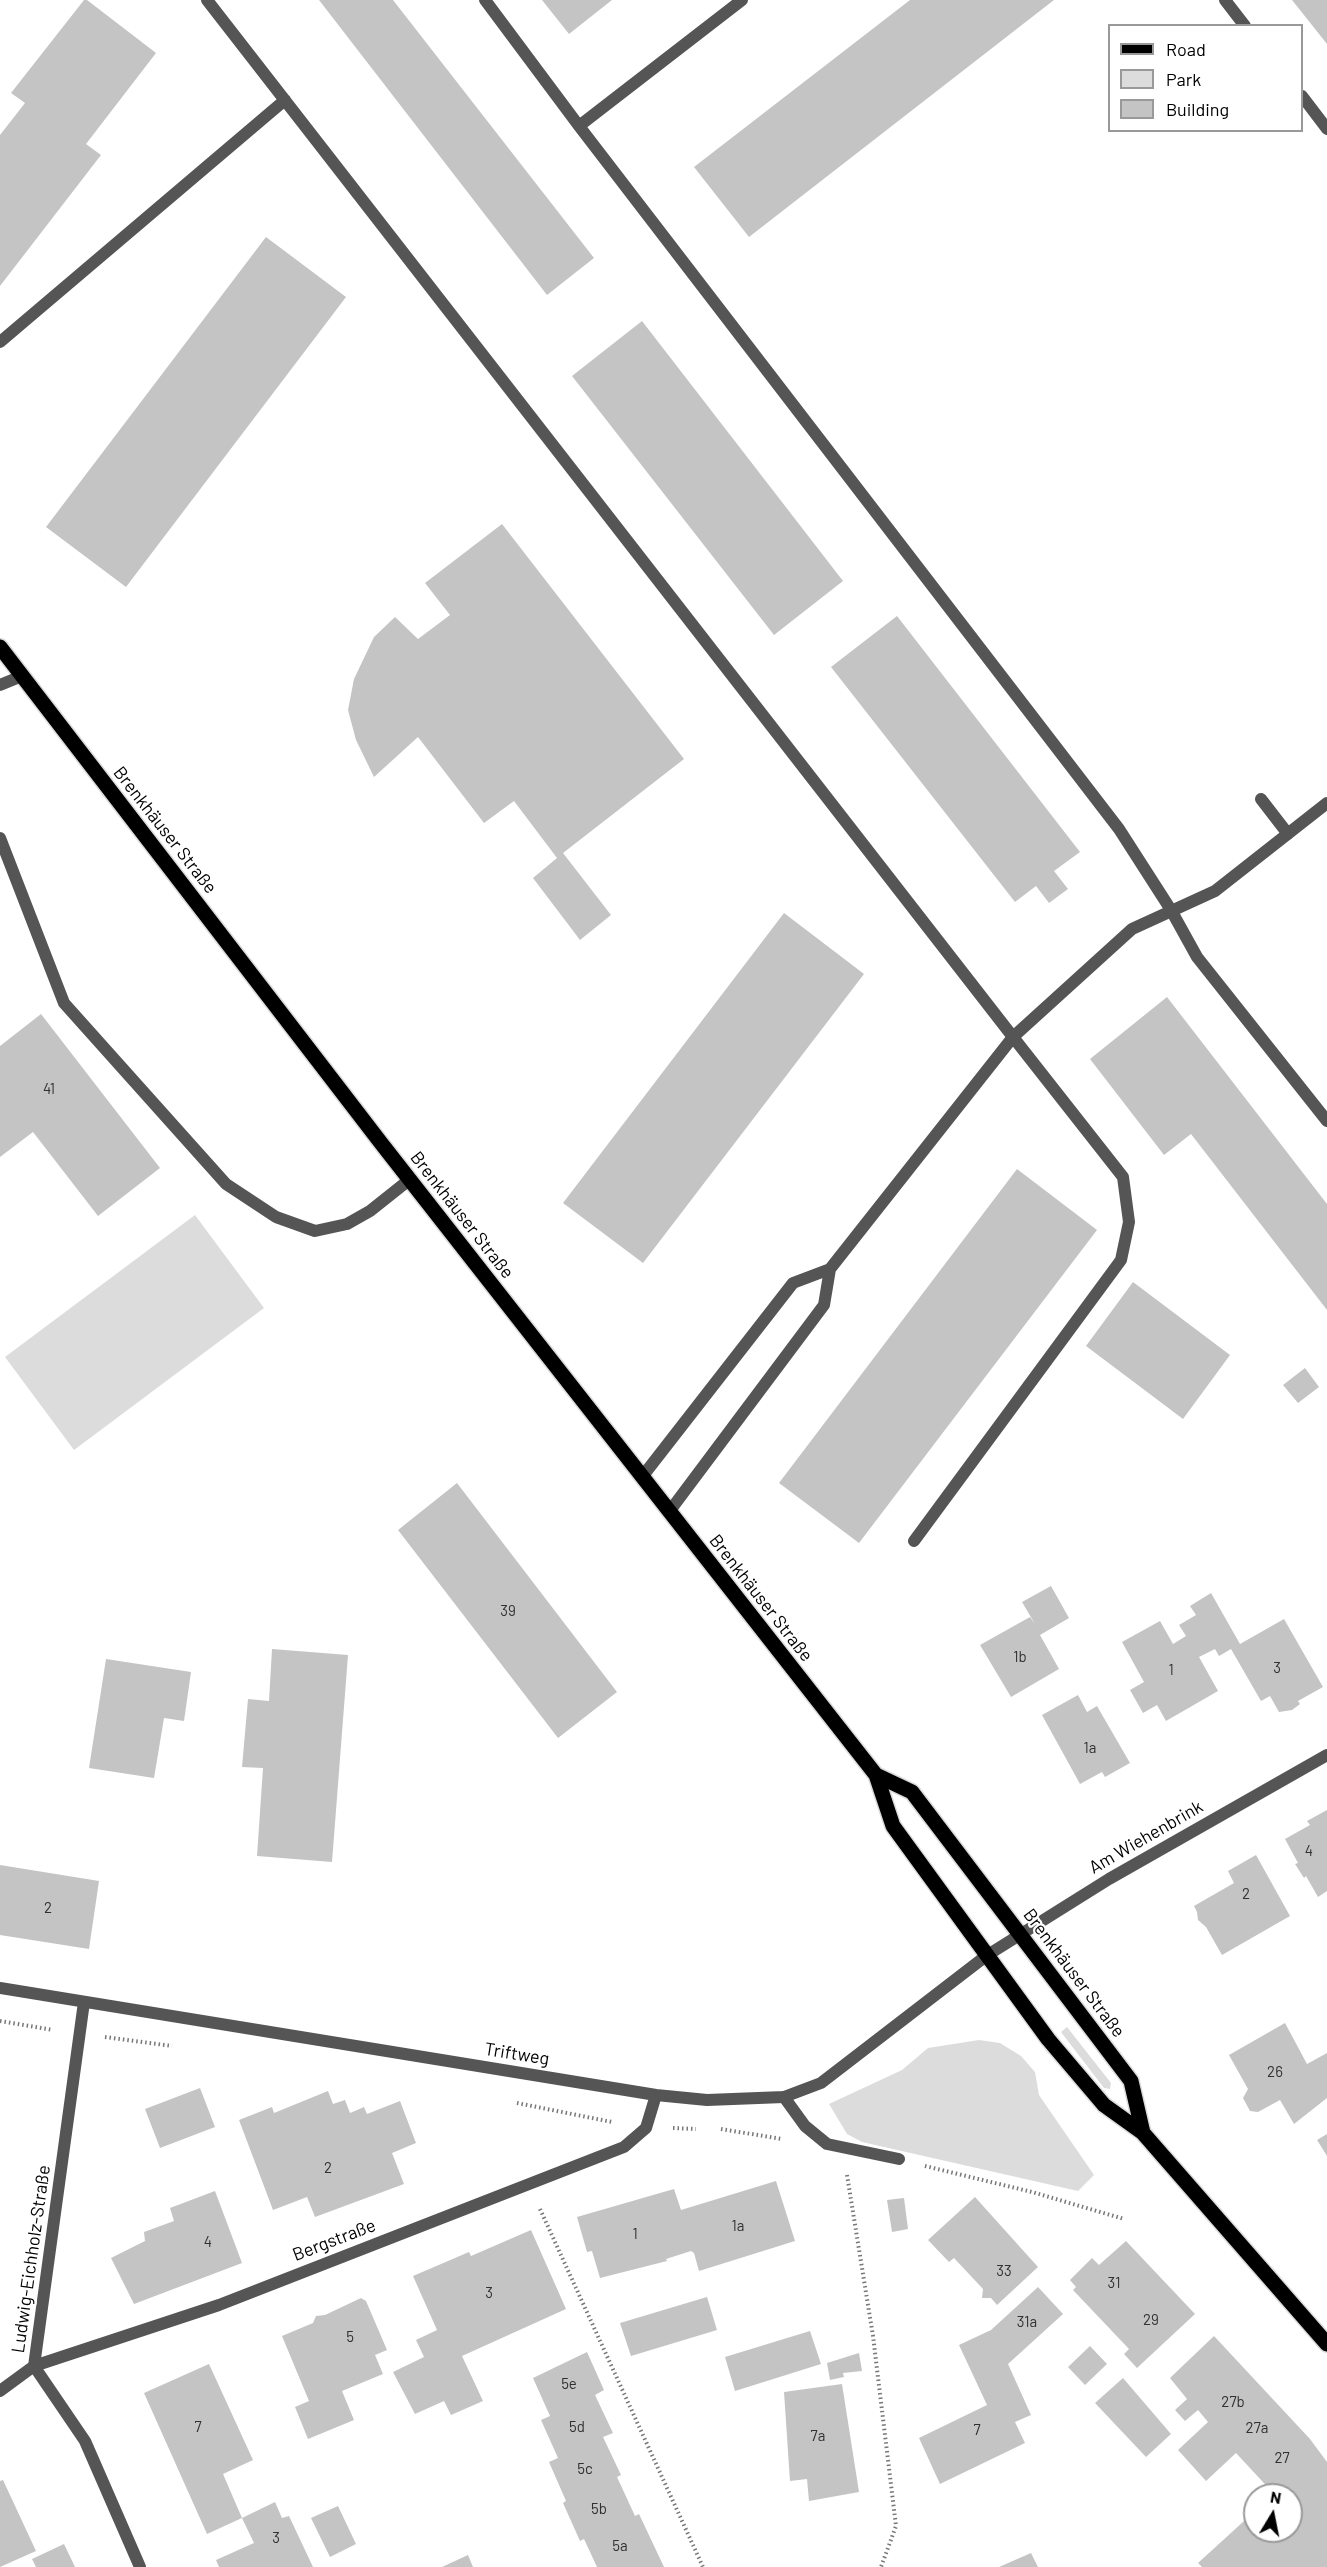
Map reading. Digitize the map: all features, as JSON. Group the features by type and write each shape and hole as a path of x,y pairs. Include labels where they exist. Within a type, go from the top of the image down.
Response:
{"main road":[{"name":"Brenkhäuser Straße","path":"0,647 409,1180 876,1775 893,1826 1048,2039 1104,2105 1143,2133 1327,2342"},
{"name":"Brenkhäuser Straße","path":"876,1775 912,1792 1131,2081 1143,2133"}],"street":[{"path":"207,0 1122,1177 1129,1222 1121,1260 914,1541"},
{"path":"485,0 579,126 1119,829 1171,910 1197,957 1327,1120"},
{"path":"579,126 742,0"},
{"path":"1225,0 1243,24"},
{"path":"1303,97 1327,129"},
{"path":"0,342 285,100"},
{"path":"0,685 22,676"},
{"path":"1261,799 1288,834"},
{"path":"669,1512 824,1305 830,1269 1013,1037 1132,928 1215,891 1327,803"},
{"path":"0,838 64,1003 226,1184 276,1217 315,1231 347,1224 370,1211 409,1180"},
{"path":"642,1477 793,1283 830,1269"},
{"name":"Am Wiehenbrink","path":"986,1956 1109,1879 1327,1755"},
{"name":"Triftweg","path":"0,1988 656,2096 707,2100 784,2097 821,2083 986,1956"},
{"name":"Ludwig-Eichholz-Straße","path":"84,2002 34,2366 85,2441 140,2567"},
{"name":"Bergstraße","path":"0,2391 34,2366 219,2305 624,2147 646,2128 656,2096"},
{"path":"784,2097 805,2126 827,2144 899,2159"}],"path":[{"path":"842,2147 873,2336 896,2526 881,2567"},
{"path":"899,2159 1032,2192 1124,2219"},
{"path":"529,2183 703,2567"}],"green space":[{"path":"195,1215 264,1308 74,1450 5,1357"},
{"path":"1067,2027 1111,2083 1110,2089 1104,2088 1061,2032"},
{"path":"979,2040 1000,2043 1021,2056 1035,2072 1039,2095 1094,2175 1078,2191 862,2142 847,2134 829,2104 902,2070 928,2048"}],"building":[{"path":"84,0 156,53 86,144 101,155 0,286 0,135 25,103 11,93"},
{"path":"319,0 393,0 594,258 547,295"},
{"path":"542,0 612,0 569,34"},
{"path":"910,0 1054,0 749,237 694,167"},
{"path":"1292,0 1327,0 1327,44"},
{"path":"266,237 346,297 126,587 46,527"},
{"path":"642,321 843,581 774,635 572,376"},
{"path":"502,524 684,759 563,853 611,915 580,940 533,878 557,858 514,801 484,823 418,737 374,777 356,740 348,710 354,679 374,637 395,617 418,639 450,615 425,583"},
{"path":"897,616 1080,852 1054,871 1068,889 1049,903 1036,886 1015,902 831,667"},
{"path":"784,913 864,974 643,1263 563,1203"},
{"path":"1167,997 1327,1204 1327,1310 1191,1134 1164,1155 1090,1059"},
{"path":"41,1014 160,1168 98,1216 33,1132 0,1157 0,1046"},
{"path":"1017,1169 1097,1230 859,1543 779,1483"},
{"path":"1133,1282 1230,1355 1183,1419 1086,1346"},
{"path":"1305,1368 1319,1387 1298,1403 1283,1385"},
{"path":"457,1483 617,1692 558,1738 398,1530"},
{"path":"1051,1586 1069,1618 1040,1635 1059,1669 1011,1697 980,1645 1030,1617 1035,1624 1022,1602"},
{"path":"1211,1593 1240,1644 1284,1619 1323,1687 1298,1701 1300,1704 1292,1710 1279,1712 1270,1696 1261,1701 1231,1649 1219,1656 1215,1649 1199,1657 1218,1691 1166,1721 1157,1705 1143,1713 1130,1690 1144,1682 1122,1642 1160,1621 1173,1644 1186,1636 1179,1625 1196,1615 1190,1606"},
{"path":"272,1649 348,1655 332,1862 257,1856 263,1768 242,1767 248,1699 269,1701"},
{"path":"106,1659 191,1672 184,1721 164,1718 154,1778 89,1768"},
{"path":"1078,1695 1087,1712 1097,1706 1130,1763 1105,1777 1102,1772 1080,1784 1042,1715"},
{"path":"1327,1810 1327,1891 1318,1897 1306,1876 1304,1878 1295,1864 1298,1863 1285,1839 1310,1825 1307,1821"},
{"path":"1256,1855 1290,1916 1222,1955 1206,1927 1198,1920 1194,1906 1234,1883 1228,1871"},
{"path":"0,1865 99,1881 89,1949 0,1935"},
{"path":"1285,2023 1307,2064 1327,2053 1327,2098 1294,2124 1280,2100 1258,2112 1250,2111 1243,2098 1248,2089 1229,2055"},
{"path":"200,2088 215,2127 160,2148 145,2109"},
{"path":"328,2091 333,2104 345,2100 350,2113 364,2107 367,2114 400,2101 416,2143 392,2153 404,2184 315,2217 307,2197 273,2210 239,2120 272,2107 274,2113"},
{"path":"1327,2134 1327,2156 1317,2140"},
{"path":"776,2181 795,2241 699,2271 694,2253 691,2251 666,2259 667,2261 600,2278 592,2251 587,2252 577,2217 674,2189 681,2210"},
{"path":"215,2191 242,2263 134,2304 111,2258 145,2241 144,2232 174,2221 170,2208"},
{"path":"975,2197 1038,2267 997,2305 991,2298 982,2298 983,2289 954,2258 949,2262 928,2240"},
{"path":"904,2198 908,2229 892,2232 887,2200"},
{"path":"531,2230 566,2309 462,2356 483,2401 451,2415 444,2401 415,2414 393,2372 424,2357 416,2340 437,2330 413,2276 469,2252 471,2256"},
{"path":"1126,2241 1195,2314 1137,2368 1124,2354 1129,2349 1073,2290 1076,2287 1070,2280 1092,2258 1099,2265"},
{"path":"1038,2287 1063,2314 1008,2364 1031,2415 1015,2422 1025,2443 940,2484 919,2438 987,2405 959,2345 991,2330"},
{"path":"707,2297 717,2330 631,2356 620,2323"},
{"path":"361,2298 366,2301 387,2350 375,2355 383,2374 342,2391 354,2420 308,2439 295,2407 309,2401 282,2336 313,2323 316,2316 325,2315"},
{"path":"810,2331 821,2364 735,2391 725,2357"},
{"path":"1214,2336 1310,2439 1327,2462 1327,2567 1202,2567 1198,2563 1243,2522 1243,2543 1303,2543 1303,2483 1264,2483 1236,2453 1206,2481 1178,2450 1208,2422 1198,2410 1185,2421 1175,2410 1187,2399 1170,2378"},
{"path":"1090,2346 1107,2364 1085,2385 1068,2367"},
{"path":"587,2352 604,2390 595,2395 613,2433 603,2437 621,2475 617,2477 635,2516 639,2514 664,2567 597,2567 584,2539 580,2541 563,2503 566,2501 549,2462 558,2458 541,2420 550,2416 533,2378"},
{"path":"859,2353 862,2371 843,2373 844,2377 830,2380 827,2363"},
{"path":"209,2364 253,2460 223,2474 242,2518 207,2534 144,2393"},
{"path":"1123,2378 1171,2434 1146,2457 1095,2403"},
{"path":"842,2384 859,2492 809,2501 807,2479 790,2481 784,2392"},
{"path":"3,2480 36,2551 0,2567 0,2481"},
{"path":"275,2502 282,2518 289,2516 313,2567 219,2567 216,2560 254,2543 242,2518"},
{"path":"338,2506 356,2544 330,2557 311,2518"},
{"path":"64,2544 75,2567 36,2567 32,2559"},
{"path":"1031,2553 1038,2567 999,2567"},
{"path":"468,2555 473,2567 442,2567"}]}
